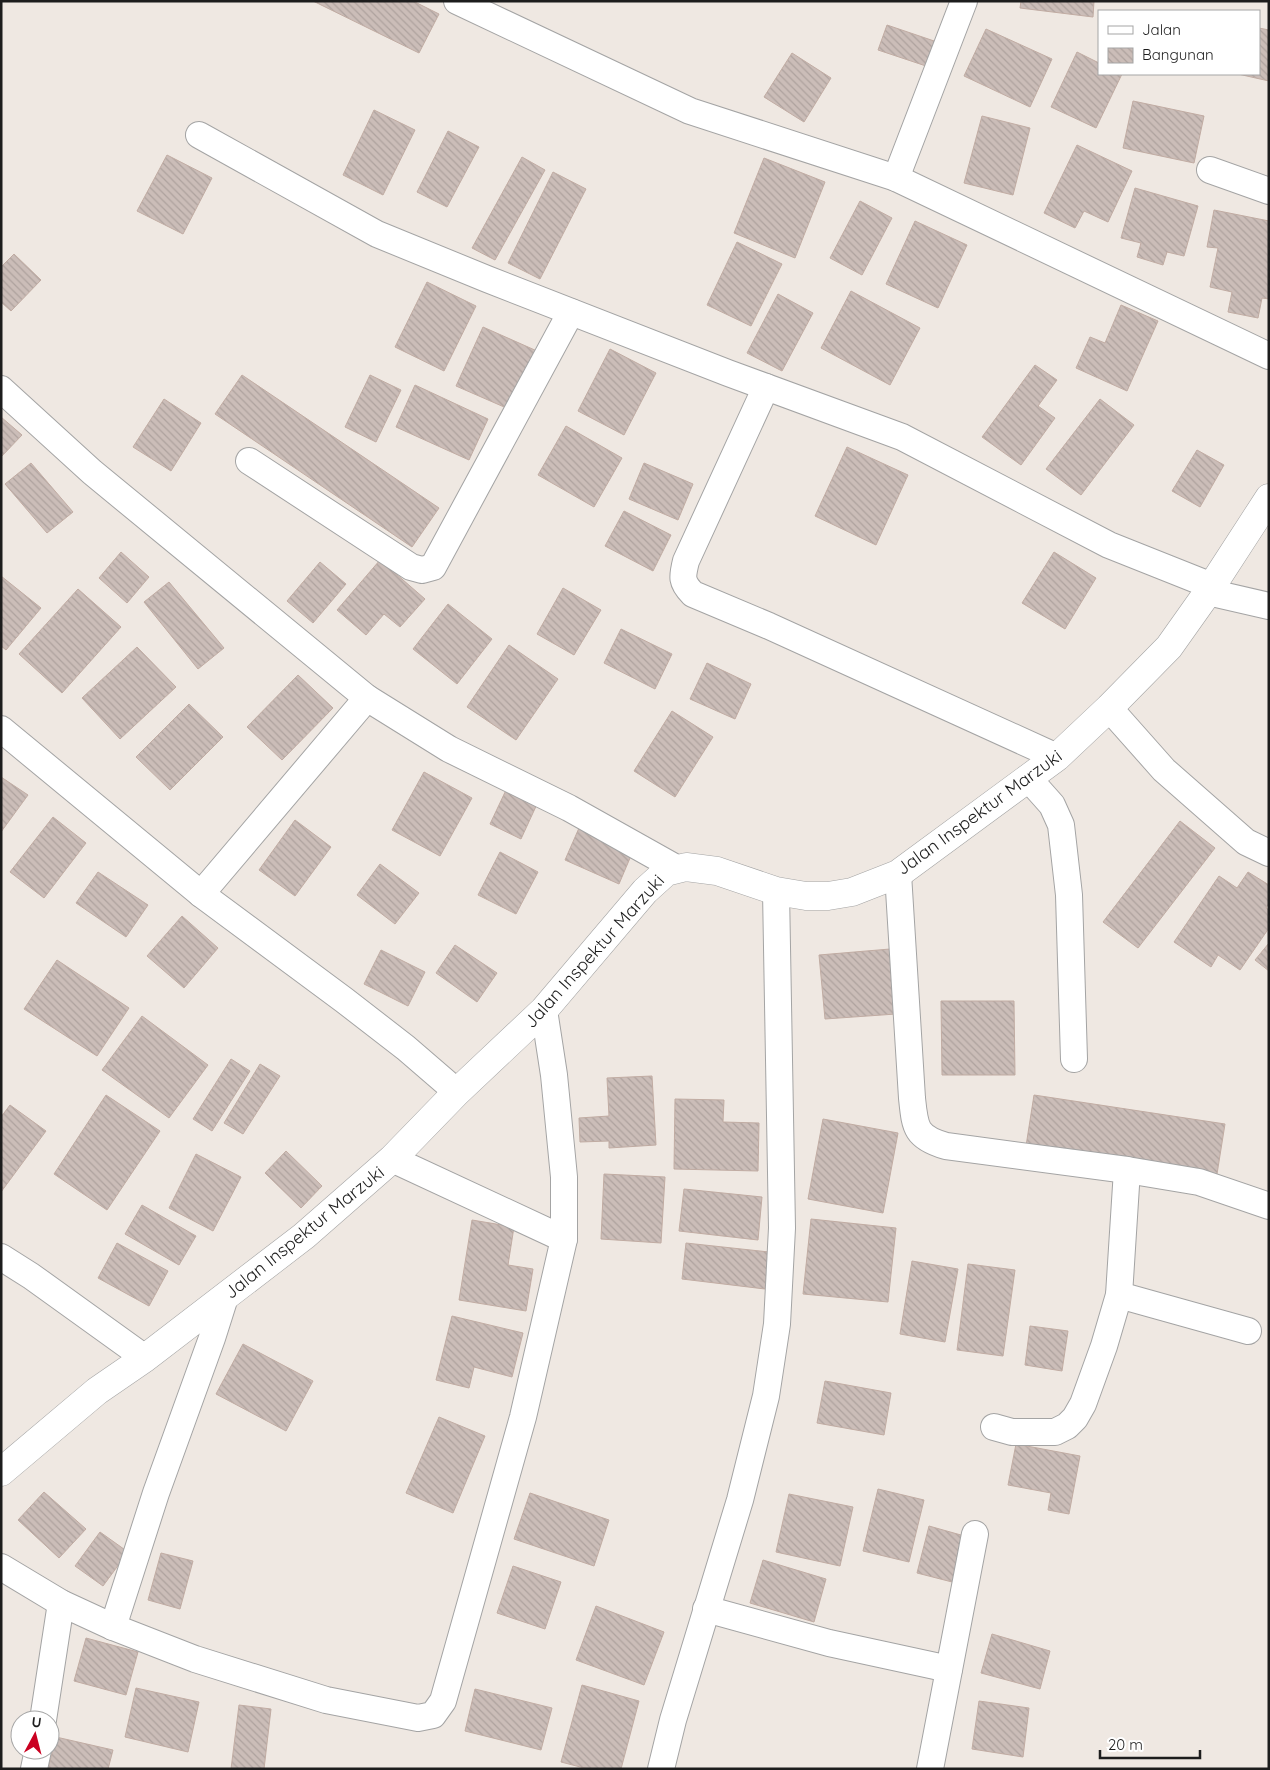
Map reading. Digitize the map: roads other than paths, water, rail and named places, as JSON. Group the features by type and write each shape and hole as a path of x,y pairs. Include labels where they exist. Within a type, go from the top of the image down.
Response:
{"street":[{"path":"457,1 690,111 896,178 1269,356"},
{"path":"896,178 964,1"},
{"path":"199,135 378,234 571,312 902,437 1109,545 1210,589 1269,606"},
{"path":"1210,170 1269,191"},
{"path":"249,461 411,568 422,570 433,567 571,312"},
{"path":"766,387 686,561 682,576 685,587 693,594 769,626 1057,757"},
{"path":"1,389 92,472 367,698 449,749 569,808 676,868"},
{"name":"Jalan Inspektur Marzuki","path":"1,1472 97,1391 145,1358 304,1236 392,1159 457,1092 544,1010 645,891 666,872 686,867 717,870 776,891 806,896 828,896 852,892 898,874 1057,757 1169,647 1210,589 1269,498"},
{"path":"201,894 367,698"},
{"path":"1109,708 1164,770 1246,842 1269,853"},
{"path":"1,729 201,894 344,1000 406,1048 457,1092"},
{"path":"1028,778 1052,805 1061,825 1069,895 1074,1059"},
{"path":"898,874 912,1098 915,1123 920,1134 934,1143 946,1146 1127,1170 1199,1182 1269,1206"},
{"path":"661,1769 706,1609 740,1500 766,1396 777,1324 782,1228 776,891"},
{"path":"1,1567 61,1603 113,1627 195,1659 326,1700 418,1718 433,1715 443,1701 523,1417 564,1239 564,1177 554,1075 544,1010"},
{"path":"392,1159 564,1239"},
{"path":"994,1427 1012,1432 1055,1432 1068,1426 1083,1404 1119,1295 1127,1170"},
{"path":"1,1257 31,1276 145,1358"},
{"path":"1119,1295 1248,1331"},
{"path":"113,1627 156,1493 212,1338 225,1296"},
{"path":"930,1769 975,1534"},
{"path":"45,1710 61,1603"},
{"path":"706,1609 829,1643 949,1669"}]}
